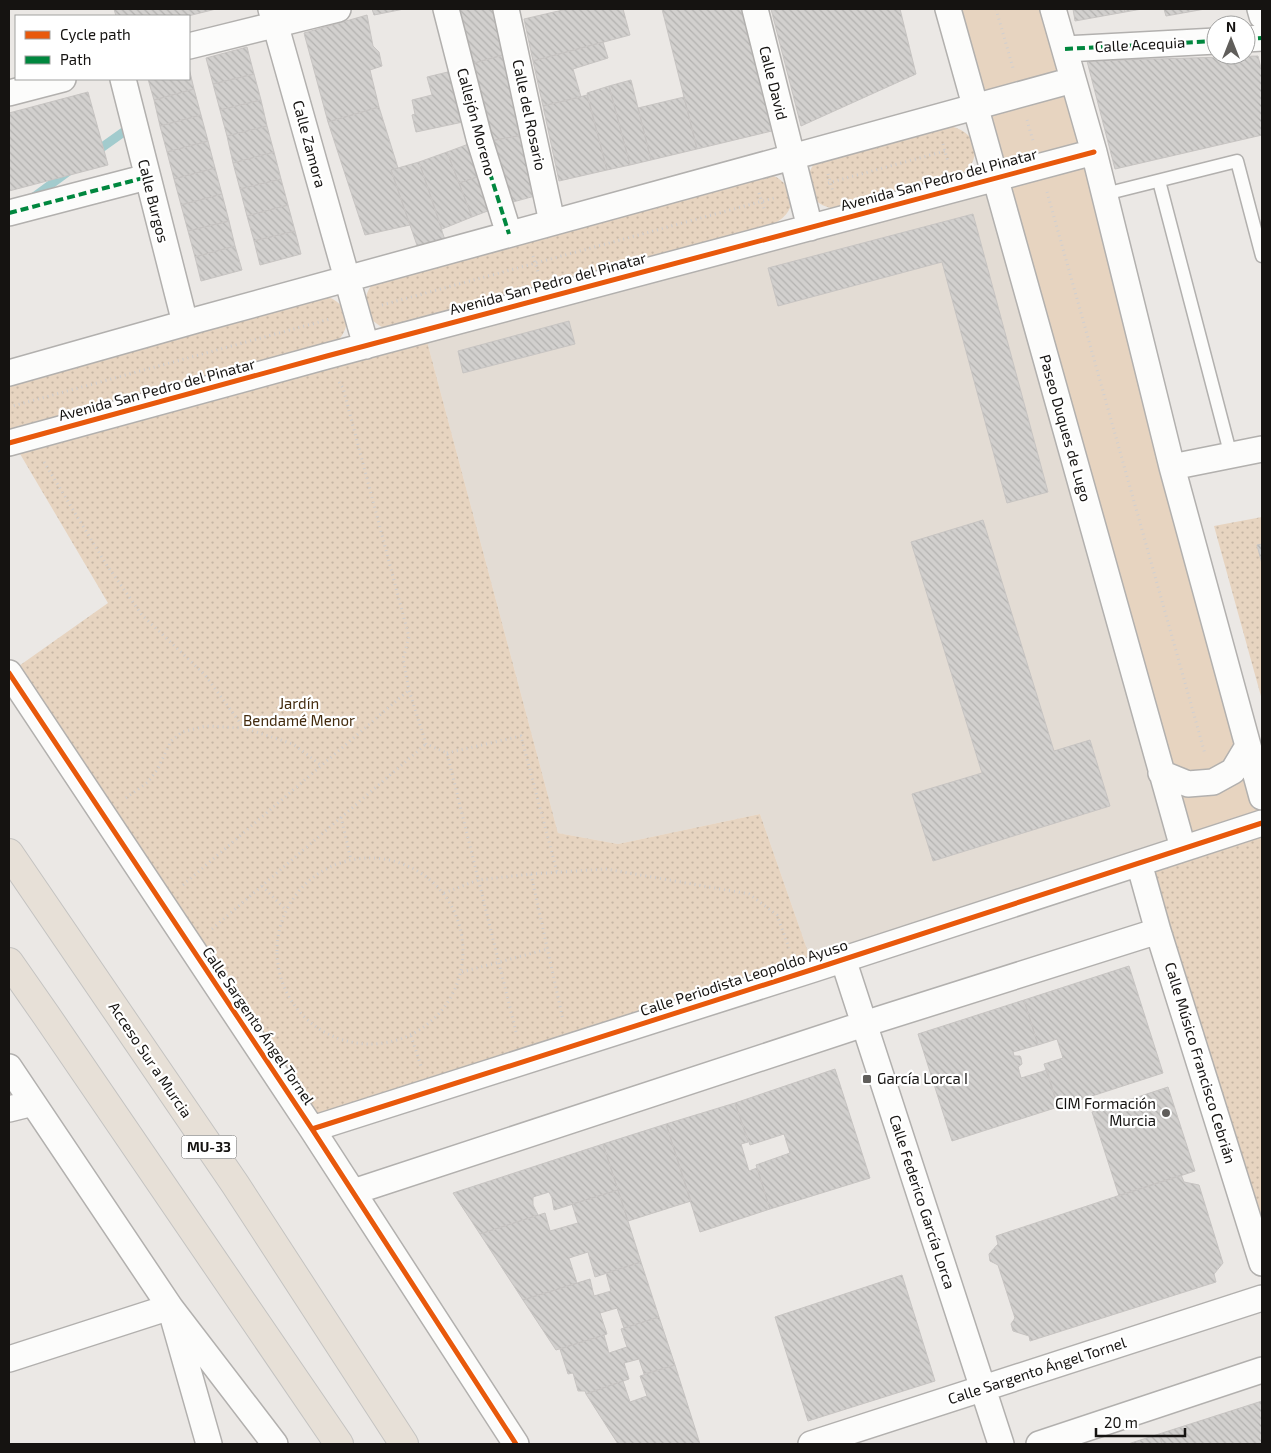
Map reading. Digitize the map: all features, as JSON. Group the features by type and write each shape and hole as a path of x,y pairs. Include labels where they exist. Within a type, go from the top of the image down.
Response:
{"highway":[{"name":"Acceso Sur a Murcia","path":"9,853 235,1184 404,1444"},
{"path":"9,962 339,1444"}],"street":[{"path":"190,46 273,16 338,9"},
{"name":"Callejón Moreno","path":"446,9 479,138 517,232"},
{"name":"Calle del Rosario","path":"506,9 552,222"},
{"name":"Calle David","path":"755,9 810,228"},
{"name":"Paseo Duques de Lugo","path":"948,9 1183,848"},
{"path":"1053,9 1094,152 1172,467 1262,797"},
{"path":"1260,9 1262,16"},
{"name":"Calle Zamora","path":"273,16 366,346"},
{"name":"Calle Acequia","path":"1064,49 1206,42"},
{"path":"9,93 60,80"},
{"name":"Calle Burgos","path":"123,80 185,323"},
{"path":"9,373 1073,80"},
{"name":"Avenida San Pedro del Pinatar","path":"19,440 1094,152"},
{"path":"9,213 147,177"},
{"path":"1172,467 1262,449"},
{"name":"Calle Sargento Ángel Tornel","path":"9,673 312,1129 516,1444"},
{"path":"1161,773 1188,784 1213,782 1232,771 1248,746"},
{"name":"Calle Periodista Leopoldo Ayuso","path":"312,1129 1262,823"},
{"name":"Calle Músico Francisco Cebrián","path":"1139,863 1158,931 1262,1263"},
{"path":"353,1192 864,1024 1158,931"},
{"name":"Calle Federico García Lorca","path":"843,959 1001,1444"},
{"path":"9,1067 170,1307 275,1444"},
{"path":"9,1109 33,1103"},
{"name":"Calle Sargento Ángel Tornel","path":"812,1444 1262,1298"},
{"path":"9,1359 170,1307"},
{"path":"170,1307 209,1444"},
{"path":"188,1370 194,1356 206,1354"},
{"path":"1039,1444 1262,1370"}],"lane":[{"path":"1104,194 1237,162 1262,256"},
{"path":"1159,181 1231,456"}],"path":[{"path":"996,9 1213,782"},
{"path":"936,117 956,189"},
{"path":"821,149 841,219"},
{"path":"9,407 946,151"},
{"path":"752,167 771,238"},
{"path":"517,232 535,263 546,298"},
{"path":"379,270 398,338"},
{"path":"309,289 327,356 342,388 409,636 403,659 409,690 426,744 447,753 521,736 557,872"},
{"path":"19,440 142,615 205,675 244,728"},
{"path":"162,904 409,690"},
{"path":"103,814 148,782 157,770 171,741 182,732 206,726 244,728 293,744 322,766"},
{"path":"191,947 426,744"},
{"path":"447,753 523,1062"},
{"path":"341,817 351,860"},
{"path":"371,858 392,860 412,868 429,879 444,894 455,911 462,931 464,952 462,972 455,992 444,1010 429,1024 411,1036 391,1042 370,1045 330,1036 312,1024 297,1010 279,972 276,951 279,930 286,910 298,892 313,878 330,866 351,860 371,858"},
{"path":"444,894 478,880 606,869 749,894 777,914 798,974"},
{"path":"532,874 568,1047"},
{"path":"262,886 286,910"},
{"path":"462,972 498,964 548,949"}],"shaded area":[{"path":"995,178 1183,848 814,969 760,814 618,844 558,833 424,330"}],"green space":[{"path":"948,9 1053,9 1262,797 1262,823 1183,848"},
{"path":"950,126 967,134 972,139 974,146 973,160 963,175 838,209 821,204 810,193 808,179 815,162"},
{"path":"766,173 777,177 784,183 791,198 791,206 787,214 769,226 386,329 373,321 366,309 366,297 373,283"},
{"path":"322,295 338,303 346,315 345,329 335,344 9,434 9,379"},
{"name":"Jardín Bendamé Menor","path":"424,330 558,833 618,844 760,814 814,969 312,1129 9,673 108,603 13,442"},
{"path":"1262,517 1262,544 1257,545 1262,564 1262,700 1214,526"},
{"path":"1262,823 1262,1263 1139,863"}],"building":[{"path":"114,9 216,9 190,16 116,15"},
{"path":"372,9 404,9 374,15"},
{"path":"457,9 493,9 503,55 471,64"},
{"path":"567,9 623,9 630,35 533,61 524,19"},
{"path":"662,9 744,9 776,130 697,149"},
{"path":"771,9 900,9 916,74 801,126"},
{"path":"1073,9 1124,9 1125,12 1075,21"},
{"path":"1124,9 1142,9 1125,12"},
{"path":"1164,9 1205,9 1166,16"},
{"path":"367,15 373,46 379,52 382,66 370,70 379,107 328,122 304,33"},
{"path":"603,42 608,58 573,69 581,97 543,106 533,61"},
{"path":"247,47 254,74 213,84 206,58"},
{"path":"503,55 523,135 490,141 471,64"},
{"path":"1256,56 1258,56 1262,72 1262,135 1115,169 1087,61 1206,58 1206,65 1256,65"},
{"path":"452,71 463,122 416,132 412,115 415,114 412,100 432,95 427,77"},
{"path":"190,72 194,89 154,100 148,80 190,80"},
{"path":"254,74 261,100 220,110 213,84"},
{"path":"631,80 651,160 630,165 609,86"},
{"path":"609,86 630,165 607,170 587,93"},
{"path":"194,89 201,115 160,126 154,100"},
{"path":"88,92 108,165 9,191 9,113"},
{"path":"587,95 607,170 559,181 543,106"},
{"path":"684,97 697,149 651,160 638,108"},
{"path":"261,100 267,126 227,136 220,110"},
{"path":"379,107 398,168 391,170 410,225 365,235 328,122"},
{"path":"201,115 208,141 167,152 160,126"},
{"path":"267,126 274,152 233,163 227,136"},
{"path":"523,135 535,196 502,205 490,141"},
{"path":"208,141 215,168 174,179 167,152"},
{"path":"474,142 486,174 459,183 447,152"},
{"path":"274,152 281,179 240,189 233,163"},
{"path":"447,152 472,217 442,229 419,162"},
{"path":"419,162 446,243 420,254 391,170"},
{"path":"215,168 222,194 181,205 174,179"},
{"path":"486,174 498,207 472,217 459,183"},
{"path":"281,179 288,205 247,216 240,189"},
{"path":"222,194 229,221 188,231 181,205"},
{"path":"288,205 295,231 254,241 247,216"},
{"path":"973,214 1048,492 1007,503 942,262 778,306 768,268"},
{"path":"229,221 235,246 195,257 188,231"},
{"path":"295,231 301,254 260,265 254,241"},
{"path":"235,246 242,270 201,281 195,257"},
{"path":"569,321 575,344 463,373 458,351"},
{"path":"983,520 1054,751 1090,740 1110,806 933,861 912,794 982,773 911,542"},
{"path":"1262,544 1262,564 1257,545"},
{"path":"1129,966 1163,1073 1058,1107 1044,1064 1063,1058 1057,1039 1038,1045 1024,1000"},
{"path":"1024,1000 1038,1045 1013,1052 1014,1056 1020,1056 1021,1058 1022,1064 1018,1067 1021,1078 1047,1070 1058,1107 952,1141 918,1034"},
{"path":"835,1069 870,1178 770,1209 756,1165 790,1153 784,1134 750,1145 735,1103"},
{"path":"1168,1087 1195,1171 1119,1196 1092,1112"},
{"path":"735,1103 748,1142 741,1144 749,1171 757,1168 770,1209 700,1232 666,1124"},
{"path":"666,1124 691,1201 628,1221 603,1144"},
{"path":"603,1144 618,1190 554,1210 549,1192 533,1197 533,1205 538,1215 480,1234 453,1193"},
{"path":"1181,1175 1184,1182 1199,1185 1223,1263 1214,1274 1216,1282 1030,1341 1029,1336 1013,1331 1011,1324 1015,1318 998,1265 990,1261 989,1254 998,1244 996,1236"},
{"path":"618,1190 641,1262 595,1277 588,1252 569,1258 577,1283 523,1300 480,1234 545,1213 550,1231 578,1223 572,1204"},
{"path":"641,1262 659,1317 624,1328 617,1308 600,1313 607,1334 556,1350 523,1300 590,1279 594,1296 611,1291 606,1273"},
{"path":"902,1275 935,1381 808,1421 775,1317"},
{"path":"659,1317 675,1365 644,1374 639,1359 624,1363 629,1379 586,1394 585,1391 578,1391 573,1373 568,1374 560,1349 604,1335 609,1353 627,1347 621,1329"},
{"path":"675,1365 700,1444 618,1444 586,1394 623,1381 630,1402 647,1396 640,1376"},
{"path":"1262,1401 1262,1444 1162,1444 1159,1434"},
{"path":"1159,1434 1162,1444 1128,1444"}],"waterway":[{"path":"94,153 132,126"},
{"path":"31,199 69,171"}],"marked path":[{"path":"1256,38 1262,38"},
{"path":"1065,49 1206,42"},
{"path":"479,138 509,234"},
{"path":"9,213 147,177"}],"cycle path":[{"path":"9,443 327,356 1094,152"},
{"path":"9,673 312,1129 516,1444"},
{"path":"312,1129 814,969 1262,823"}],"place":[{"name":"García Lorca I","path":"867,1079"},
{"name":"CIM Formación Murcia","path":"1166,1113"}]}
